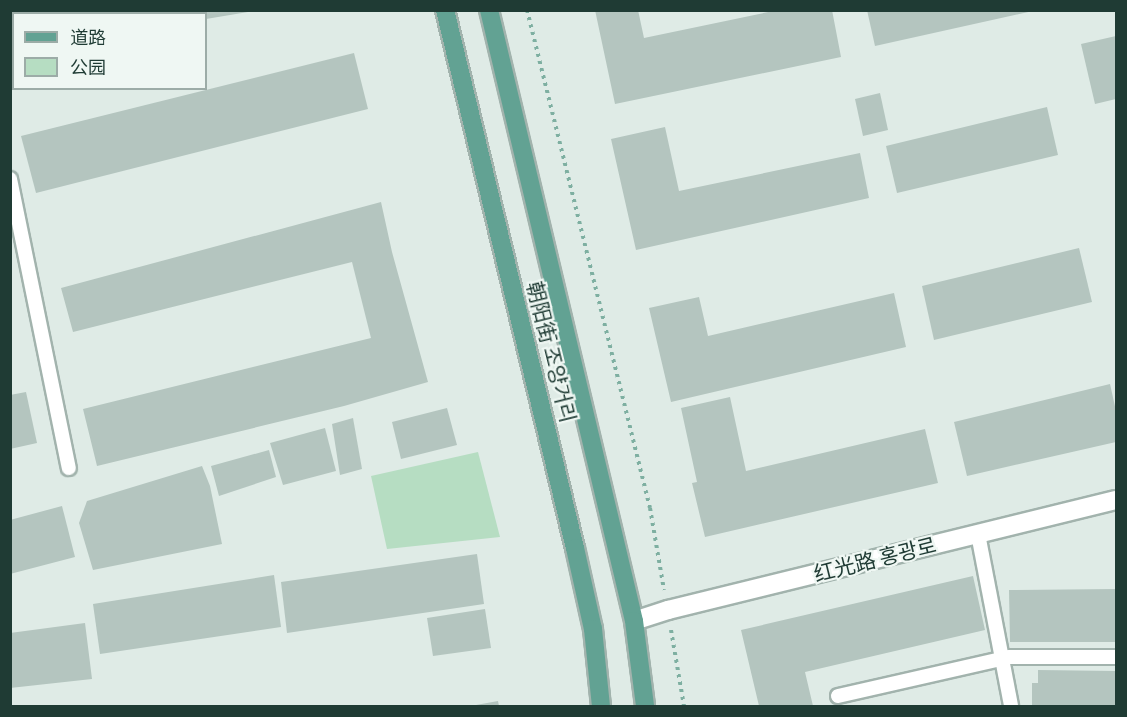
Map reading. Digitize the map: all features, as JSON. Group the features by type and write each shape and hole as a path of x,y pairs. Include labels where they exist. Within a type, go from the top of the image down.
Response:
{"main road":[{"name":"朝阳街 조양거리","path":"445,10 575,548 592,629 601,706"},
{"name":"朝阳街 조양거리","path":"492,16 633,621 645,706"}],"street":[{"name":"红光路 홍광로","path":"633,621 668,610 1116,500"}],"lane":[{"path":"10,179 69,468"},
{"path":"978,534 1011,706"},
{"path":"838,696 1003,658 1116,657"}],"path":[{"path":"527,10 650,508 684,706"}],"green space":[{"path":"478,452 500,537 387,549 371,476"}],"building":[{"path":"10,10 248,10 248,12 207,19 207,12 12,12 12,51 10,51"},
{"path":"595,10 638,10 644,38 778,10 832,10 841,57 615,104"},
{"path":"867,10 1033,10 1033,11 875,46"},
{"path":"1116,36 1116,99 1095,104 1081,44"},
{"path":"354,53 368,109 36,193 21,136"},
{"path":"880,93 888,130 863,136 855,99"},
{"path":"1047,107 1058,155 897,193 886,146"},
{"path":"665,127 679,191 860,153 869,198 636,250 611,139"},
{"path":"381,202 392,252 428,382 344,406 97,466 83,409 371,338 352,262 73,332 61,288"},
{"path":"1079,248 1092,302 934,340 922,286"},
{"path":"894,293 906,347 671,402 649,308 699,297 708,336"},
{"path":"1110,384 1116,411 1116,442 967,476 954,422"},
{"path":"26,392 37,443 10,449 10,395"},
{"path":"730,397 746,471 925,429 938,483 705,537 692,483 697,482 681,408"},
{"path":"447,408 457,445 401,459 392,422"},
{"path":"353,418 362,469 340,475 332,424"},
{"path":"325,428 336,471 283,485 270,443"},
{"path":"269,450 276,477 219,496 211,466"},
{"path":"202,466 210,486 222,544 93,570 79,523 87,501"},
{"path":"62,506 75,557 10,574 10,520"},
{"path":"477,554 484,604 287,633 281,582"},
{"path":"274,575 281,627 100,654 93,604"},
{"path":"973,576 985,630 805,672 813,706 759,706 741,630"},
{"path":"1116,589 1116,642 1010,642 1009,590"},
{"path":"485,609 491,648 433,656 427,618"},
{"path":"85,623 92,679 10,688 10,633"},
{"path":"1038,670 1116,671 1116,706 1032,706 1032,683 1038,683"},
{"path":"498,701 499,706 476,706 476,705"}]}
